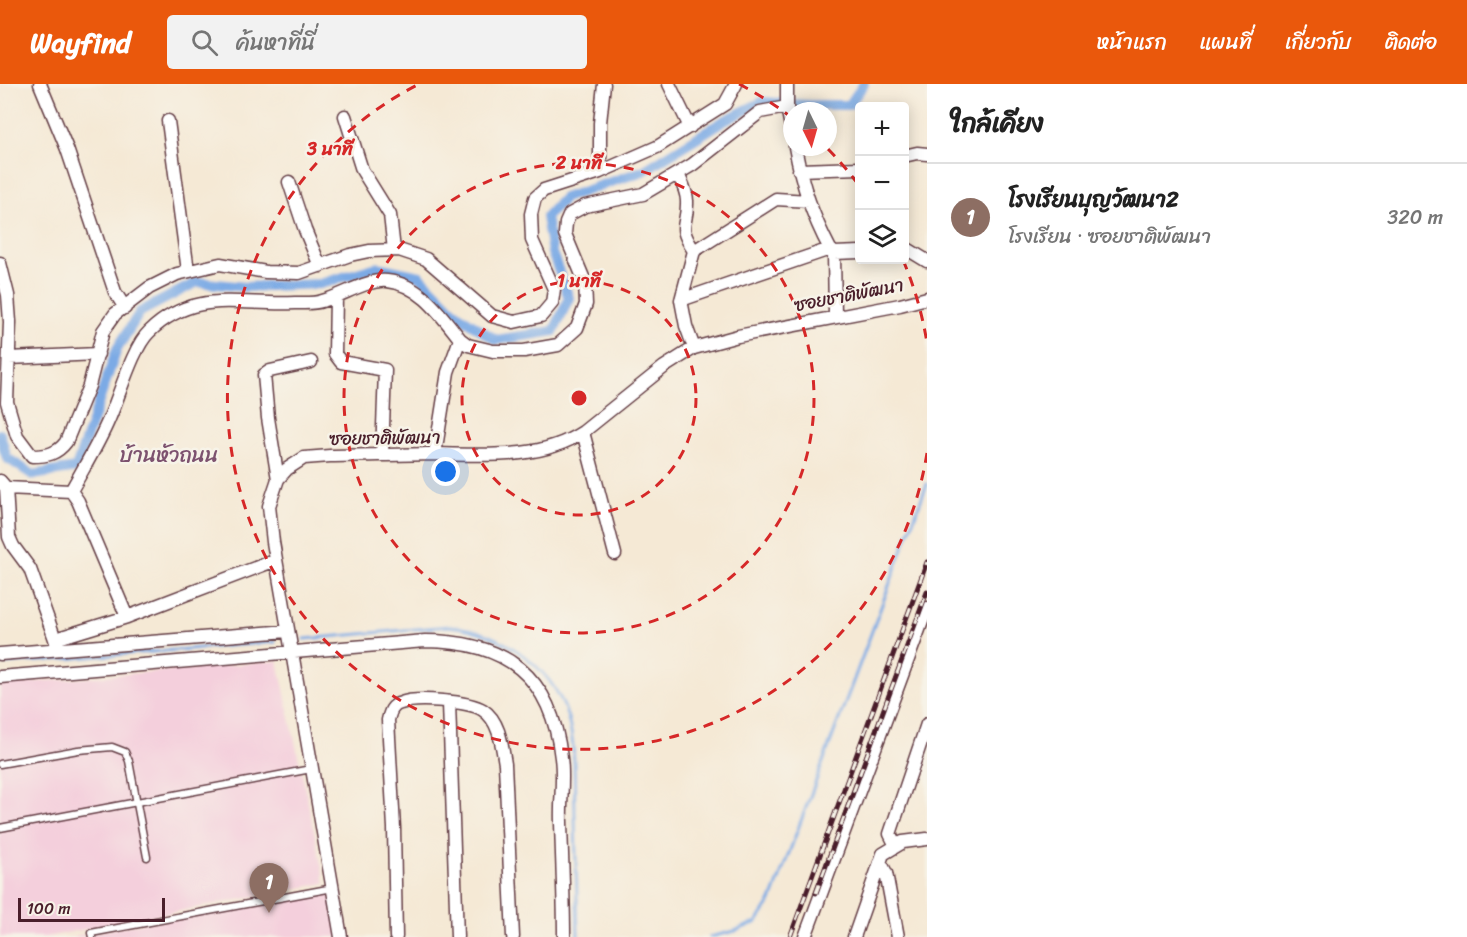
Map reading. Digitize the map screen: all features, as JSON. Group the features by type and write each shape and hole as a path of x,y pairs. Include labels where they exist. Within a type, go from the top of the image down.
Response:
{"street":[{"path":"40,84 67,149 115,292 125,308"},
{"path":"600,172 600,123 604,84"},
{"path":"669,84 690,127"},
{"path":"0,263 9,295 9,357 4,390 17,436 32,456 46,456 60,450 66,442 89,386 103,331 115,314 149,288 177,273 220,264 266,272 299,273 350,255 369,251 399,250 426,259 492,316 514,321 541,316 552,303 554,289 531,240 531,214 535,198 544,190 600,172 657,147 725,104 736,84"},
{"path":"70,491 109,419 119,391 147,333 166,318 195,304 321,302 370,284 387,281 415,290 437,310 460,339 468,345 493,351 524,351 558,345 577,328 586,304 585,282 565,234 570,214 585,206 643,194 678,174 760,112 787,96"},
{"path":"345,116 362,170 390,215 394,250"},
{"path":"168,120 188,271"},
{"path":"909,155 927,154"},
{"path":"797,156 814,219 832,251 835,316"},
{"path":"799,170 855,168"},
{"path":"678,174 687,194 683,232 694,251"},
{"path":"289,182 320,266"},
{"path":"694,348 686,326 681,300 694,251 776,199 808,201"},
{"path":"909,250 927,261"},
{"path":"681,300 832,251 855,252"},
{"path":"336,297 335,354 341,362 385,370 382,455"},
{"name":"ซอยชาติพัฒนา","path":"278,479 287,469 304,458 510,454 546,448 583,432 664,367 694,348 738,336 927,298"},
{"path":"435,454 447,378 460,339"},
{"path":"9,357 64,357 98,354"},
{"path":"311,362 270,371 264,375 278,479 269,506 291,653 341,937"},
{"path":"583,432 615,554"},
{"path":"56,644 30,569 9,537 3,485 70,491 78,501 127,617"},
{"path":"56,644 276,560"},
{"path":"805,937 927,608"},
{"path":"0,654 56,644 288,631"},
{"path":"0,677 425,640 448,640 484,648 528,674 551,710 556,723 562,760 564,937"},
{"path":"396,937 394,828 388,720 390,712 400,703 412,700 476,707 484,711 500,737 506,764 513,937"},
{"path":"449,703 457,937"},
{"path":"896,846 890,834 927,724"},
{"path":"854,937 883,854 903,842 927,839"},
{"path":"880,862 886,873 897,937"}],"lane":[{"path":"0,764 78,750 117,747 125,752 129,760 147,857"},
{"path":"0,828 311,769"},
{"path":"92,937 91,933 333,888"}],"shaded area":[{"path":"278,661 325,883 46,937 0,937 0,685"},
{"path":"333,888 341,937 68,937"}],"waterway":[{"path":"0,434 7,458 33,475 76,468 117,349 140,312 197,282 245,287 320,284 377,267 420,276 457,314 496,340 554,331 569,298 552,253 546,217 564,198 643,171 722,122 762,102 849,105 864,84"},
{"path":"710,937 735,931 757,922 771,901 927,484"},
{"path":"305,639 449,626 490,636 526,657 541,672 554,688 564,707 572,738 578,937"},
{"path":"0,664 275,642"}],"railway":[{"path":"790,937 927,562"},
{"path":"816,893 927,592"}],"place":[{"name":"โรงเรียนบุญวัฒนา2","path":"269,913"}],"district":[{"name":"บ้านหัวถนน","path":"169,455"}]}
